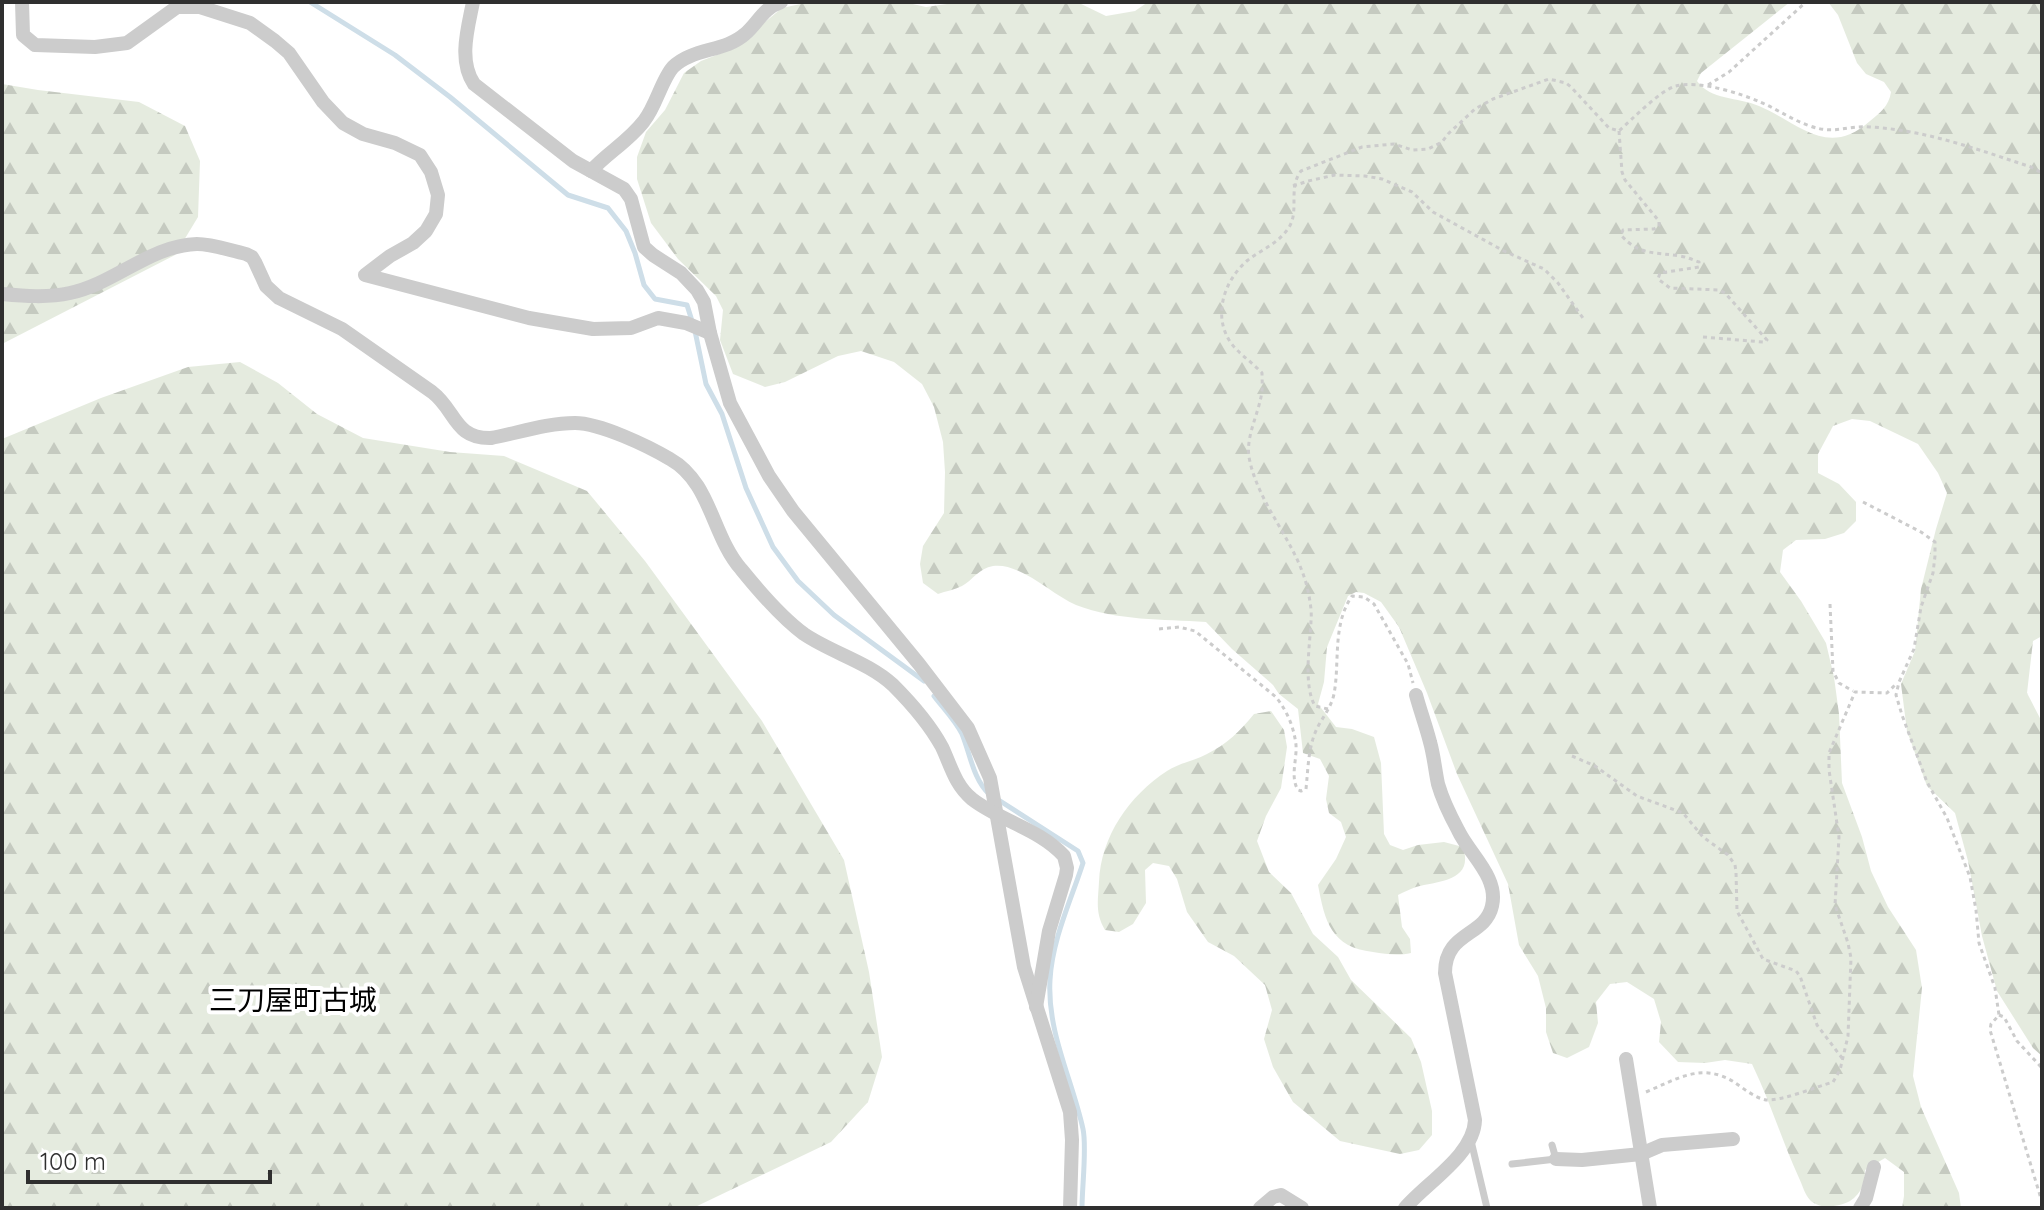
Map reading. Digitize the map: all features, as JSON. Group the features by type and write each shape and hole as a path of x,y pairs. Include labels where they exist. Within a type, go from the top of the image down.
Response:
{"street":[{"path":"22,2 23,35 35,45 95,47 127,43 177,7 200,7 250,23 289,53 323,102 343,123 363,134 395,143 420,155 431,172 438,195 436,214 426,231 413,243 365,275 529,318 593,329 631,328 658,318 686,323 710,333"},
{"path":"473,2 466,57 469,76 474,84 573,161 624,189 631,199 644,247 681,273 704,302 730,403 769,476 793,511 968,728 990,778 1019,942 1070,1112 1070,1208"},
{"path":"591,171 635,132 655,104 674,66 686,58 737,40 770,7 781,2"},
{"path":"2,294 51,296 72,293 156,255 186,245 200,244 246,254 252,257 266,286 279,298 342,329 432,392 441,399 461,429 470,435 491,438 560,424 582,423 622,437 669,458 685,469 695,480 724,544 739,567 789,621 803,633 893,685 935,736 963,791 1038,836 1064,856 1066,875 1049,931 1036,1007"},
{"path":"1405,1208 1460,1154 1475,1129 1445,962 1458,940 1483,923 1492,905 1492,888 1487,874 1459,832 1438,784 1416,695"},
{"path":"1626,1059 1650,1208"},
{"path":"1554,1152 1582,1160 1641,1154 1662,1145 1733,1139"},
{"path":"1860,1208 1866,1198 1874,1167"},
{"path":"1260,1208 1273,1197 1281,1195 1302,1208"}],"lane":[{"path":"1469,1141 1487,1208"},
{"path":"1512,1164 1554,1152"}],"path":[{"path":"1708,85 1729,72 1806,2"},
{"path":"1328,709 1315,706 1310,694 1311,611 1303,569 1253,473 1249,439 1263,393 1262,373 1225,334 1220,315 1226,291 1249,259 1288,230 1293,211 1293,186 1301,171 1362,147 1394,144 1420,151 1436,146 1475,109 1493,99 1549,79 1566,83 1609,128 1619,131"},
{"path":"1619,131 1675,86 1708,85 1759,101 1809,126 1834,131 1868,126 1936,137 2042,173"},
{"path":"1619,131 1625,180 1659,221 1659,226 1654,229 1623,230 1623,238 1638,249 1653,254 1682,256 1699,262 1699,267 1660,273 1658,279 1670,288 1719,290 1725,293 1767,340 1703,337"},
{"path":"1293,186 1335,175 1365,176 1382,179 1412,192 1433,212 1544,269 1585,321"},
{"path":"1863,502 1931,538 1935,545 1933,573 1921,607 1914,649 1896,695 1927,782 1947,818 1970,877 1979,943 1995,988 1999,1015"},
{"path":"1159,629 1179,627 1195,631 1276,697 1293,730 1296,746 1294,782 1298,790 1306,789 1309,751 1334,695 1340,627 1349,599 1355,595 1374,604 1408,664 1416,695"},
{"path":"1830,604 1833,671 1839,683 1855,692 1887,693 1899,682"},
{"path":"1632,1098 1702,1071 1720,1074 1758,1098 1778,1099 1833,1082 1840,1070 1848,1036 1851,958 1835,905 1839,837 1829,753 1855,692"},
{"path":"1572,756 1595,766 1637,796 1683,813 1703,837 1728,855 1735,865 1737,911 1763,959 1796,971 1800,976 1817,1025 1842,1058"},
{"path":"1999,1015 2004,1017 2017,1041 2042,1068"},
{"path":"1999,1015 1990,1030 2042,1202"}],"green space":[{"path":"810,2 904,2 926,7 961,2 1077,2 1106,16 1135,11 1148,2 1790,2 1701,73 1697,81 1709,92 1759,106 1813,134 1840,137 1855,132 1884,109 1891,92 1884,82 1866,74 1857,63 1838,15 1828,2 2042,2 2042,636 2033,641 2027,693 2042,722 2042,1056 2033,1048 1997,991 1955,813 1927,786 1907,731 1901,684 1915,651 1921,589 1947,493 1938,473 1918,444 1870,421 1852,419 1833,426 1818,454 1818,473 1839,484 1856,502 1856,521 1844,533 1825,539 1796,540 1783,550 1780,572 1826,643 1839,714 1842,783 1871,871 1888,907 1916,950 1922,988 1913,1076 1921,1107 1959,1193 1961,1208 1902,1208 1904,1172 1885,1158 1865,1170 1862,1187 1850,1201 1829,1206 1814,1203 1808,1198 1752,1064 1725,1060 1678,1062 1659,1042 1661,1022 1654,999 1627,982 1610,984 1596,1002 1598,1023 1589,1047 1567,1058 1553,1053 1546,1032 1546,1008 1538,976 1519,945 1508,884 1457,774 1399,627 1381,602 1364,593 1356,592 1348,596 1327,647 1324,682 1318,704 1336,727 1374,737 1381,763 1384,834 1390,845 1403,850 1444,842 1463,847 1465,858 1464,867 1453,878 1398,895 1402,927 1410,939 1411,953 1401,954 1359,949 1348,945 1332,930 1318,885 1336,859 1346,837 1341,822 1329,813 1326,799 1329,776 1320,759 1303,753 1298,709 1206,622 1140,618 1092,610 1076,605 1025,574 1003,566 988,567 962,586 938,594 923,583 920,564 923,546 944,513 945,472 943,442 934,407 922,384 894,362 861,351 838,356 785,382 765,387 733,374 720,340 723,310 716,296 678,259 651,223 637,179 637,157 646,132 665,110 684,73 701,61 732,49 782,8"},
{"path":"2,84 139,102 185,126 200,161 198,217 175,255 2,344"},
{"path":"240,362 278,383 317,414 363,438 450,452 504,456 587,491 645,561 762,721 844,860 869,972 882,1057 868,1102 831,1142 693,1208 2,1208 2,439 101,398 188,367"},
{"path":"1271,711 1284,730 1287,747 1281,788 1257,841 1269,872 1291,893 1313,934 1338,957 1351,980 1411,1038 1421,1062 1432,1111 1432,1135 1419,1150 1400,1154 1340,1141 1293,1102 1273,1067 1264,1039 1272,1010 1265,985 1234,956 1208,942 1187,912 1177,879 1169,866 1153,863 1145,870 1146,903 1133,924 1119,932 1105,930 1100,918 1099,882 1105,849 1129,805 1167,771 1221,746 1254,714"}],"waterway":[{"path":"310,2 395,55 568,195 608,208 626,231 644,285 655,299 687,305 692,321"},
{"path":"695,331 706,384 722,414 746,488 773,547 798,581 834,615 924,681"},
{"path":"934,696 959,729 976,773 989,794"},
{"path":"997,799 1078,851 1083,863 1058,935 1050,980 1056,1037 1084,1137 1082,1208"}],"district":[{"name":"三刀屋町古城","path":"293,1000"}]}
